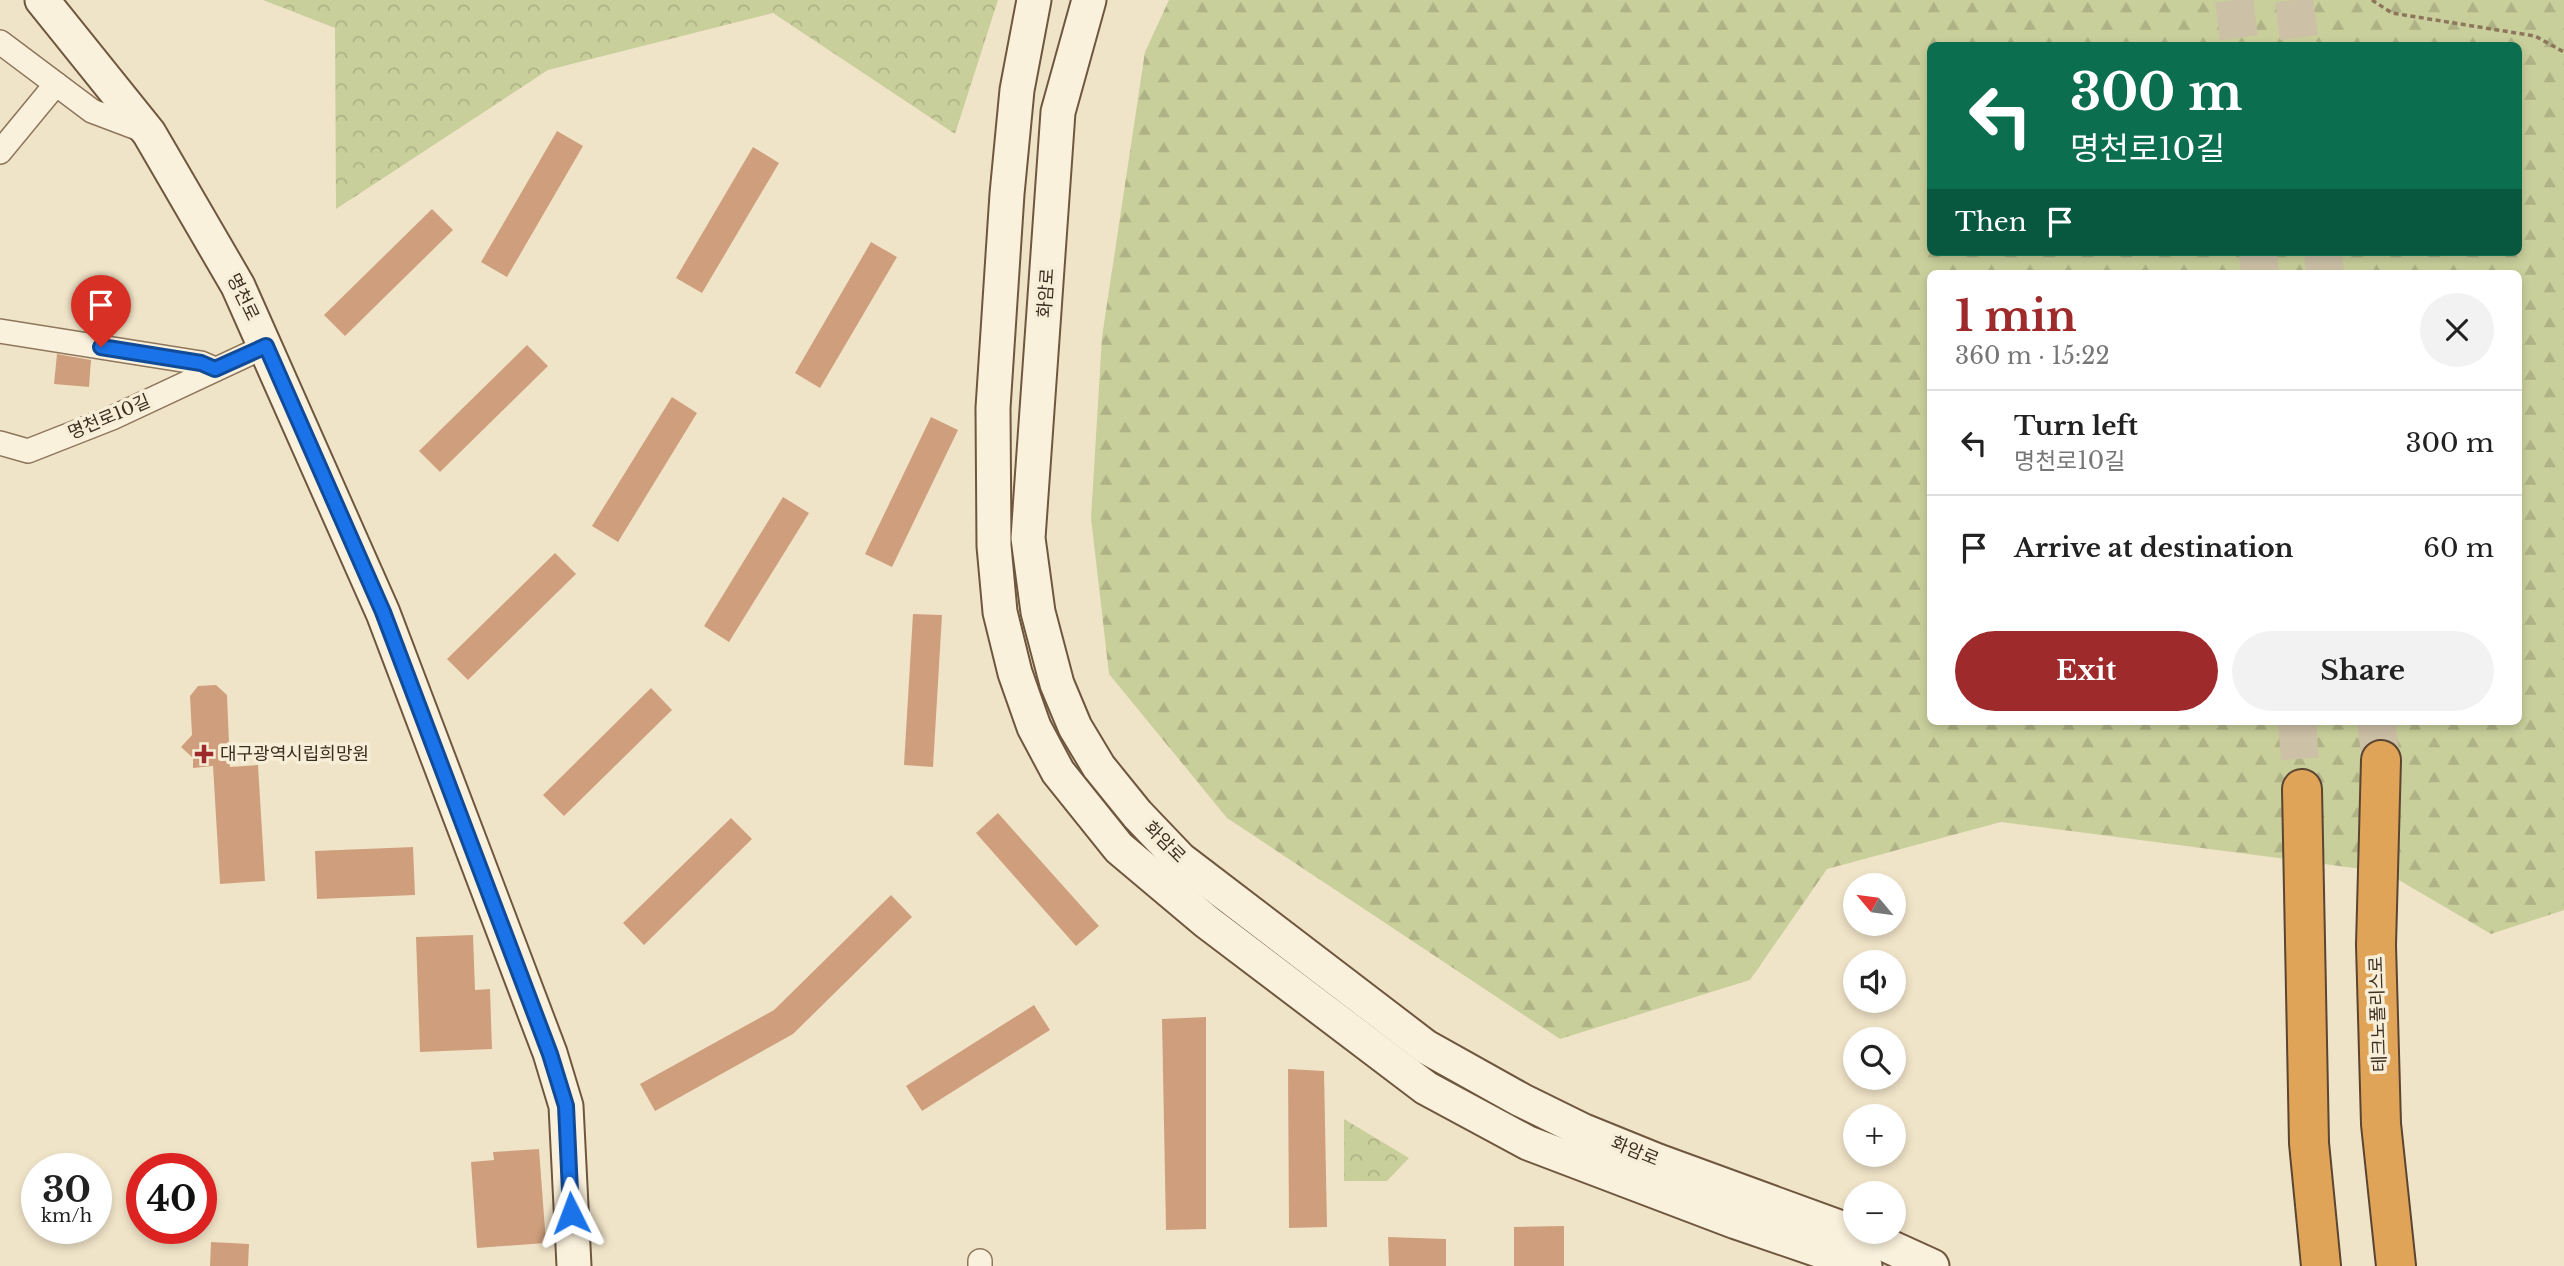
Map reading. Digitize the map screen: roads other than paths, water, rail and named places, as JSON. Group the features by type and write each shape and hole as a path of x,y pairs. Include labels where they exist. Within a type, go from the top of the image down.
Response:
{"highway":[{"name":"테크노폴리스로","path":"2381,760 2376,945 2381,1124 2396,1266"},
{"path":"2302,789 2309,1143 2321,1266"}],"main road":[{"name":"명천로","path":"42,0 149,133 215,243 266,346 383,612 550,1054 566,1106 574,1266"},
{"name":"화암로","path":"1034,0 1017,90 1007,194 993,408 994,545 1000,612 1015,673 1034,727 1058,772 1119,848 1207,922 1426,1088 1528,1143 1736,1222 1865,1266"},
{"name":"화암로","path":"1089,0 1059,112 1028,538 1038,612 1057,684 1074,727 1100,766 1138,814 1180,859 1426,1047 1521,1100 1584,1131 1877,1241 1932,1266"}],"street":[{"path":"0,43 92,111 149,133"},
{"path":"0,152 56,83"},
{"path":"0,331 201,363 215,369"},
{"name":"명천로10길","path":"0,443 28,451 111,418 266,346"}],"tunnel":[{"path":"2234,0 2239,42"},
{"path":"2294,0 2299,42"},
{"path":"2258,256 2260,270"},
{"path":"2323,256 2325,270"},
{"path":"2297,725 2302,789"},
{"path":"2377,725 2381,760"}],"place":[{"name":"대구광역시립희망원","path":"204,754"}]}
